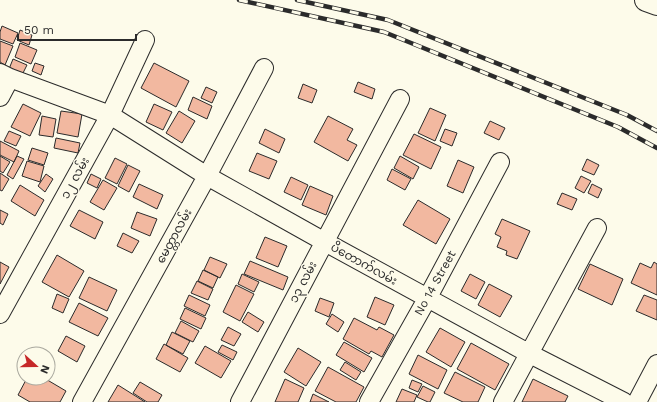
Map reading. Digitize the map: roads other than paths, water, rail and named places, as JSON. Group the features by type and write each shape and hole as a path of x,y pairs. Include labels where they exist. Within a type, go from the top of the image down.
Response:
{"main road":[{"path":"646,0 657,4"}],"street":[{"name":"၁၂ လမ်း","path":"0,314 110,115 145,40"},
{"name":"မေတ္တာလမ်း","path":"82,402 207,176 264,68"},
{"name":"ပိတောက်လမ်း","path":"5,75 110,115 207,176 427,299 624,402"},
{"path":"0,97 5,75"},
{"name":"၁၃ လမ်း","path":"240,402 400,99"},
{"name":"No 14 Street","path":"369,402 427,299 500,162"},
{"path":"503,402 597,228"},
{"path":"637,402 657,364"}],"railway":[{"path":"239,0 384,32 618,127 657,148"},
{"path":"297,0 388,20 627,115 657,131"}]}
